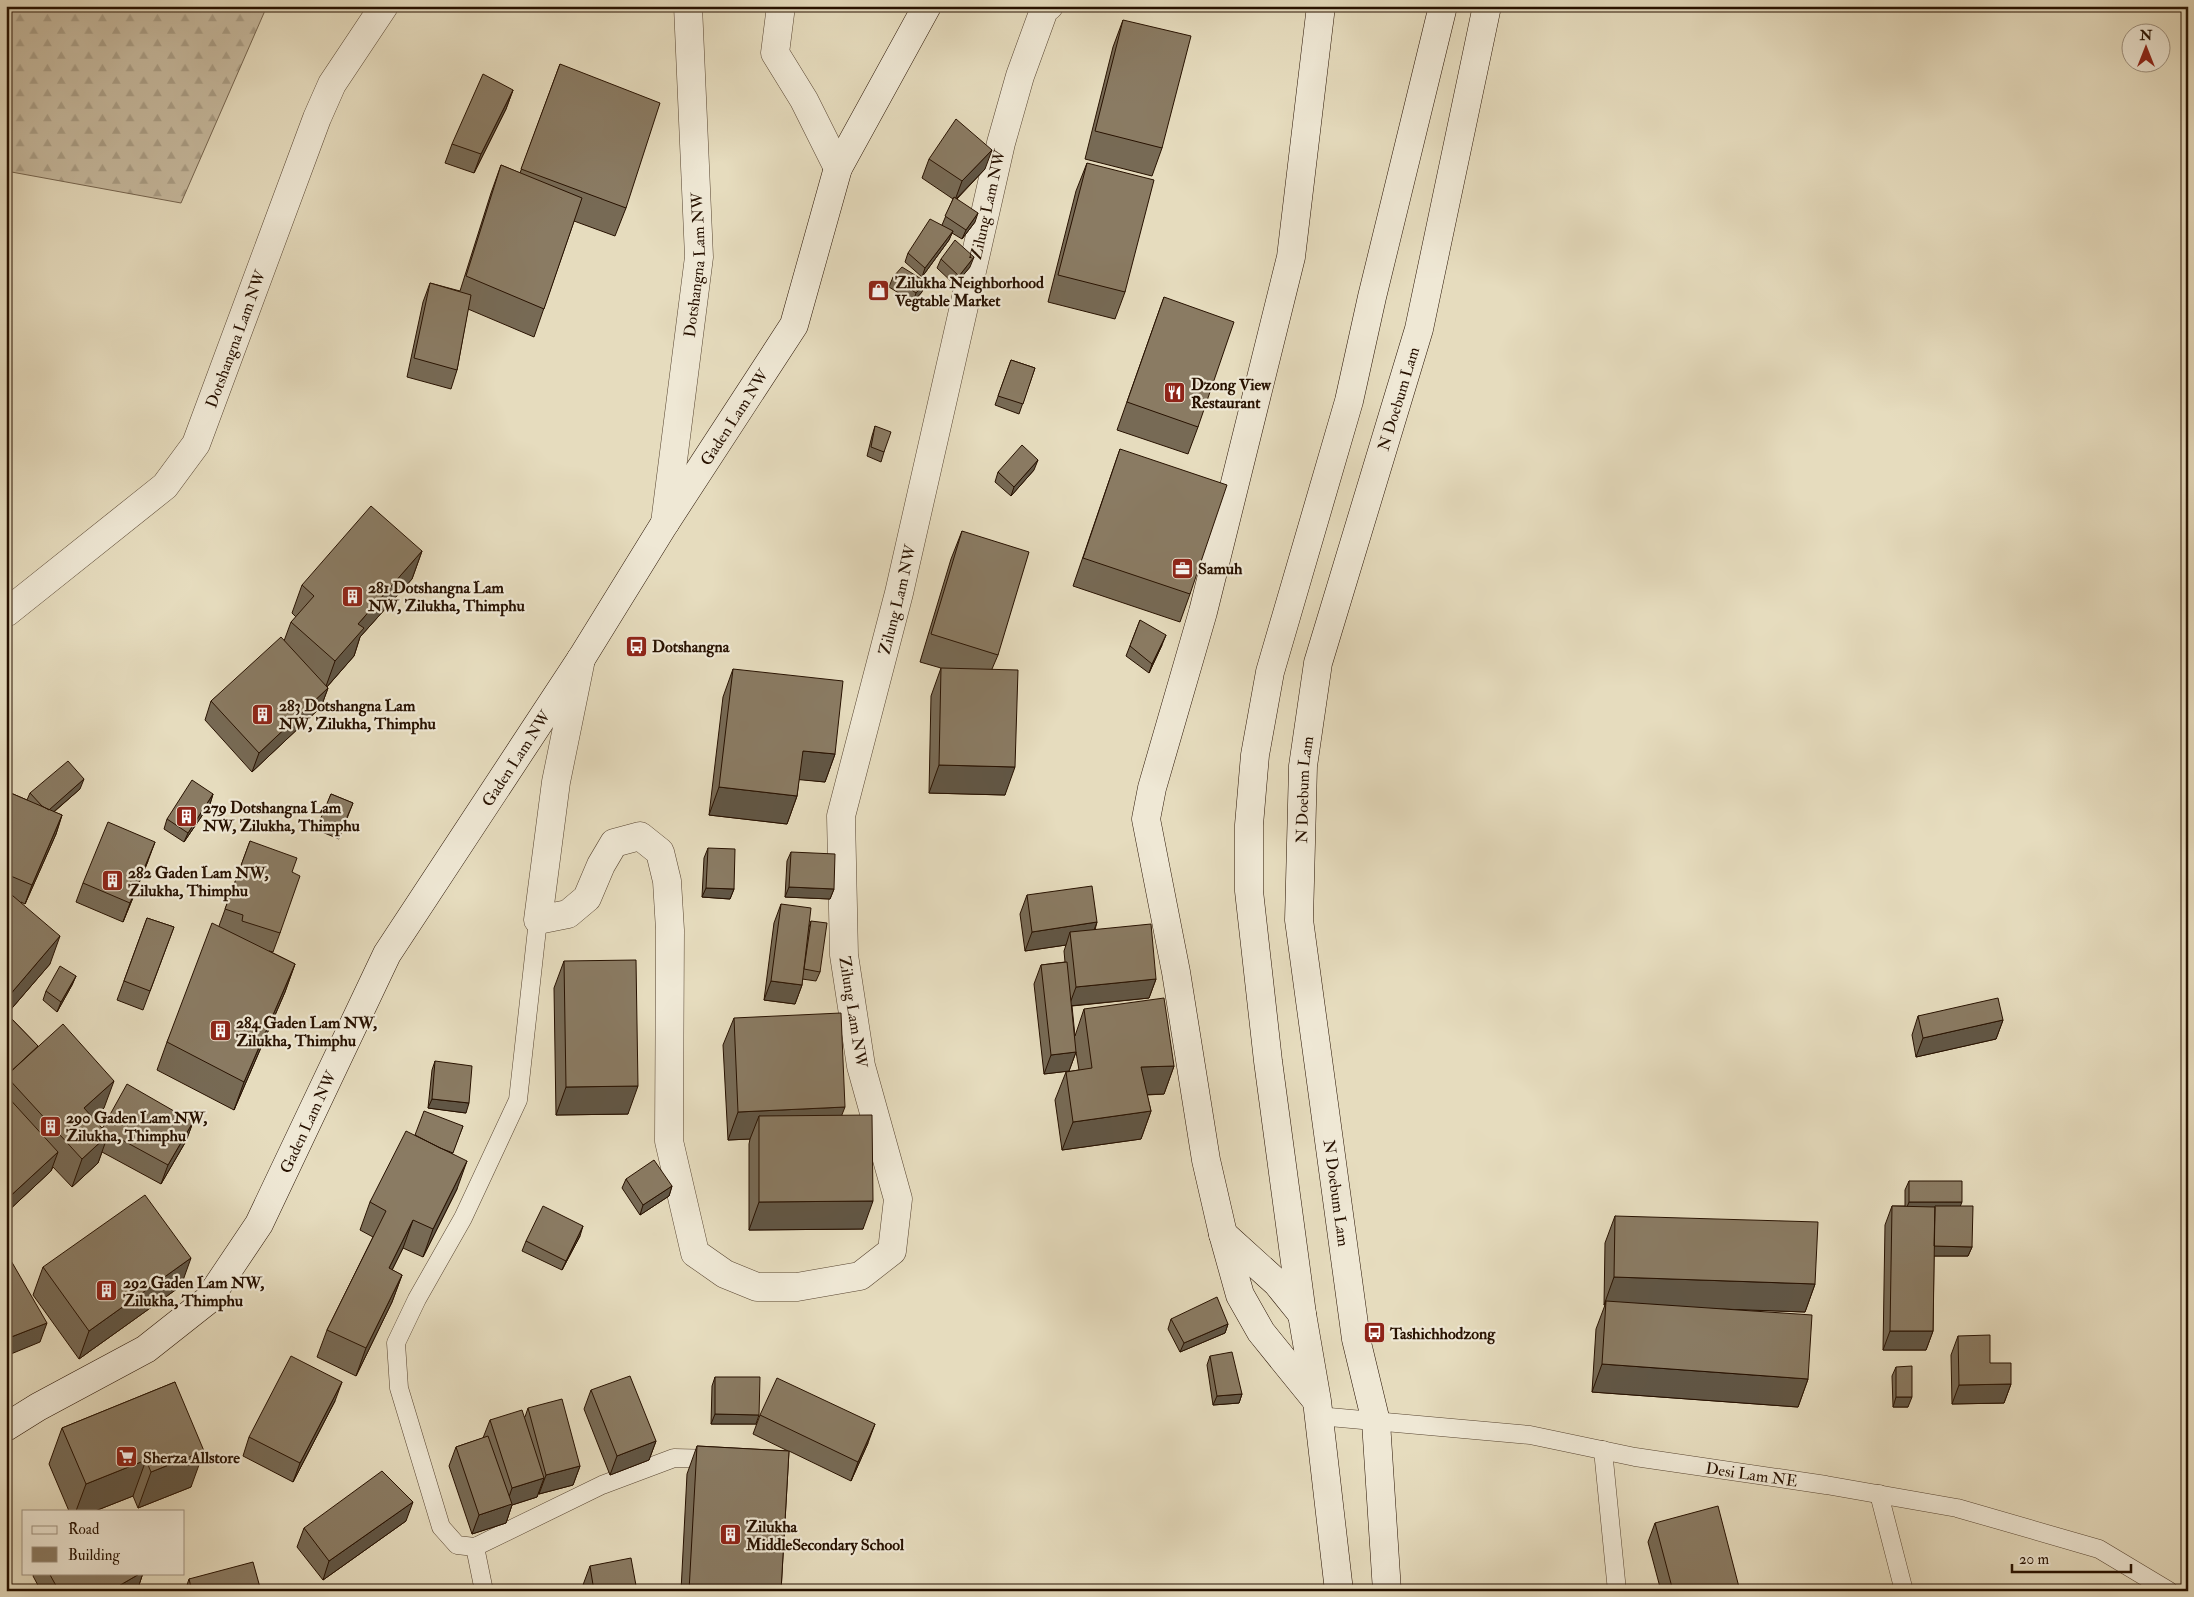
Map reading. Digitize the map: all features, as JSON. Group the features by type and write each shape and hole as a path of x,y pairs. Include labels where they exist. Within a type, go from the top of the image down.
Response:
{"main road":[{"name":"Dotshangna Lam NW","path":"6,613 165,486 196,444 317,118 332,84 384,6"},
{"name":"Dotshangna Lam NW","path":"665,523 699,257 688,6"},
{"path":"781,6 776,53 804,100 838,168"},
{"name":"Gaden Lam NW","path":"6,1427 38,1406 146,1349 208,1300 259,1224 387,954 582,659 665,523 794,325 838,168 927,6"},
{"name":"Zilung Lam NW","path":"538,920 568,914 587,898 601,865 614,843 640,836 660,852 667,881 670,930 669,1141 695,1253 725,1274 757,1287 797,1287 860,1276 892,1251 898,1200 861,1066 844,955 841,816 899,593 1001,142 1024,66 1044,10 1049,6"},
{"path":"1317,1408 1261,1332 1240,1295 1222,1234 1206,1160 1176,972 1146,819 1152,788 1203,612 1292,257 1321,6"},
{"path":"1339,1591 1317,1408 1302,1314 1268,1061 1249,892 1249,825 1255,754 1270,672 1349,401 1372,297 1443,6"},
{"name":"N Doebum Lam","path":"1387,1591 1376,1422 1356,1339 1299,920 1303,766 1318,663 1419,329 1487,6"},
{"path":"538,920 556,782 582,659"},
{"path":"1222,1234 1277,1283 1302,1314"}],"lane":[{"path":"538,920 518,1100 463,1218 417,1299 396,1343 398,1388 441,1527 457,1545 474,1548 602,1484 674,1458 729,1461"},
{"name":"Desi Lam NE","path":"1317,1408 1376,1422 1530,1435 1634,1457 1879,1494 1956,1508 2098,1549 2169,1591"},
{"path":"1603,1450 1617,1591"},
{"path":"1879,1494 1904,1591"},
{"path":"474,1548 484,1591"}],"green space":[{"path":"6,6 267,6 181,203 6,171"}],"building":[{"path":"1123,20 1191,36 1162,148 1095,131"},
{"path":"560,64 660,103 626,208 521,169"},
{"path":"483,74 513,90 481,154 452,144"},
{"path":"956,119 992,150 962,181 929,159"},
{"path":"1087,163 1154,180 1125,292 1058,275"},
{"path":"501,165 582,198 544,309 466,276"},
{"path":"954,197 978,213 966,230 945,216"},
{"path":"930,219 953,231 925,268 908,253"},
{"path":"955,240 974,257 959,276 941,259"},
{"path":"902,267 926,282 916,293 893,277"},
{"path":"430,283 471,295 457,370 414,358"},
{"path":"1164,297 1234,322 1198,427 1127,402"},
{"path":"1011,360 1035,368 1023,404 998,396"},
{"path":"875,426 891,432 884,452 871,447"},
{"path":"1022,445 1038,460 1014,487 998,472"},
{"path":"1120,449 1227,485 1190,594 1083,558"},
{"name":"281 Dotshangna Lam NW, Zilukha, Thimphu","path":"371,506 422,551 358,624 364,628 335,661 291,622 314,596 302,585"},
{"path":"962,531 1029,552 998,655 931,634"},
{"path":"1140,620 1166,635 1152,664 1130,646"},
{"name":"283 Dotshangna Lam NW, Zilukha, Thimphu","path":"281,637 328,688 259,753 211,701"},
{"path":"941,668 1018,670 1015,767 939,765"},
{"path":"733,669 843,681 835,754 803,751 797,796 719,787"},
{"path":"68,761 84,779 49,810 42,806 30,793"},
{"name":"279 Dotshangna Lam NW, Zilukha, Thimphu","path":"192,780 213,794 188,833 167,819"},
{"path":"6,791 62,815 32,885 6,874"},
{"path":"331,794 353,803 342,829 320,820"},
{"name":"282 Gaden Lam NW, Zilukha, Thimphu","path":"108,822 155,842 130,903 83,883"},
{"path":"250,841 297,858 292,872 300,876 280,933 242,921 243,915 225,909"},
{"path":"708,848 735,849 734,889 706,888"},
{"path":"791,852 835,854 834,889 789,887"},
{"path":"1092,886 1097,922 1032,932 1027,895"},
{"path":"6,890 60,936 8,997 6,995"},
{"path":"781,904 811,908 802,985 771,981"},
{"path":"147,918 174,927 150,991 124,981"},
{"path":"811,921 827,923 820,972 804,969"},
{"name":"284 Gaden Lam NW, Zilukha, Thimphu","path":"212,923 295,964 244,1082 167,1042"},
{"path":"1151,924 1156,979 1076,987 1070,932"},
{"path":"636,960 638,1086 566,1087 564,961"},
{"path":"1067,962 1076,1052 1051,1055 1041,965"},
{"path":"60,966 76,976 61,1002 46,991"},
{"path":"1164,998 1174,1066 1141,1067 1151,1111 1073,1122 1066,1072 1092,1068 1084,1009"},
{"path":"1998,998 2003,1020 1923,1038 1918,1016"},
{"path":"6,1013 38,1046 6,1076"},
{"path":"841,1013 845,1107 738,1112 734,1018"},
{"path":"63,1024 114,1081 84,1108 108,1135 82,1159 6,1076"},
{"path":"435,1061 472,1066 469,1103 432,1099"},
{"path":"127,1084 193,1122 168,1165 102,1129"},
{"path":"6,1095 58,1152 6,1200"},
{"path":"424,1111 463,1126 453,1153 415,1135"},
{"path":"872,1115 873,1201 759,1202 759,1116"},
{"path":"406,1131 467,1161 433,1229 413,1220 389,1268 402,1275 366,1348 327,1330 386,1211 370,1202"},
{"path":"654,1160 672,1186 643,1205 626,1179"},
{"path":"1909,1181 1962,1181 1962,1202 1909,1202"},
{"name":"292 Gaden Lam NW, Zilukha, Thimphu","path":"145,1195 191,1258 89,1331 43,1267"},
{"path":"543,1206 583,1226 566,1261 526,1241"},
{"path":"1892,1206 1935,1207 1933,1331 1890,1331"},
{"path":"1935,1206 1973,1206 1972,1247 1934,1246"},
{"path":"1615,1216 1818,1222 1815,1284 1614,1277"},
{"path":"6,1252 47,1323 6,1339"},
{"path":"1217,1297 1228,1324 1184,1343 1171,1319"},
{"path":"1606,1301 1812,1315 1808,1379 1602,1364"},
{"path":"1990,1335 1990,1363 2011,1363 2011,1384 1959,1385 1958,1336"},
{"path":"1232,1352 1242,1394 1217,1396 1210,1356"},
{"path":"291,1356 342,1382 300,1463 249,1437"},
{"path":"1912,1366 1912,1397 1896,1397 1896,1367"},
{"path":"630,1376 656,1441 617,1456 591,1390"},
{"path":"715,1377 760,1377 759,1415 715,1414"},
{"path":"777,1378 875,1424 858,1462 760,1415"},
{"path":"175,1382 204,1451 151,1472 146,1460 86,1484 62,1428"},
{"path":"562,1399 580,1466 546,1475 528,1408"},
{"path":"522,1410 544,1478 512,1488 490,1420"},
{"path":"488,1436 512,1504 479,1515 456,1447"},
{"name":"Zilukha MiddleSecondary School","path":"697,1446 789,1451 781,1591 689,1591"},
{"path":"382,1471 413,1502 329,1561 304,1528"},
{"path":"1718,1506 1740,1591 1699,1591 1698,1586 1681,1591 1673,1591 1655,1523"},
{"path":"631,1558 637,1591 594,1591 590,1566"},
{"path":"253,1562 261,1591 192,1591 189,1579"},
{"path":"50,1574 139,1574 110,1591 59,1591"},
{"path":"443,1589 443,1591 426,1591"}],"place":[{"name":"Zilukha Neighborhood Vegtable Market","path":"879,291"},
{"name":"Dzong View Restaurant","path":"1175,393"},
{"name":"Samuh","path":"1182,568"},
{"name":"281 Dotshangna Lam NW, Zilukha, Thimphu","path":"352,596"},
{"name":"Dotshangna","path":"636,646"},
{"name":"283 Dotshangna Lam NW, Zilukha, Thimphu","path":"263,714"},
{"name":"279 Dotshangna Lam NW, Zilukha, Thimphu","path":"187,816"},
{"name":"282 Gaden Lam NW, Zilukha, Thimphu","path":"112,881"},
{"name":"284 Gaden Lam NW, Zilukha, Thimphu","path":"220,1031"},
{"name":"290 Gaden Lam NW, Zilukha, Thimphu","path":"50,1126"},
{"name":"292 Gaden Lam NW, Zilukha, Thimphu","path":"107,1291"},
{"name":"Tashichhodzong","path":"1374,1333"},
{"name":"Sherza Allstore","path":"127,1457"},
{"name":"Zilukha MiddleSecondary School","path":"730,1535"}]}
